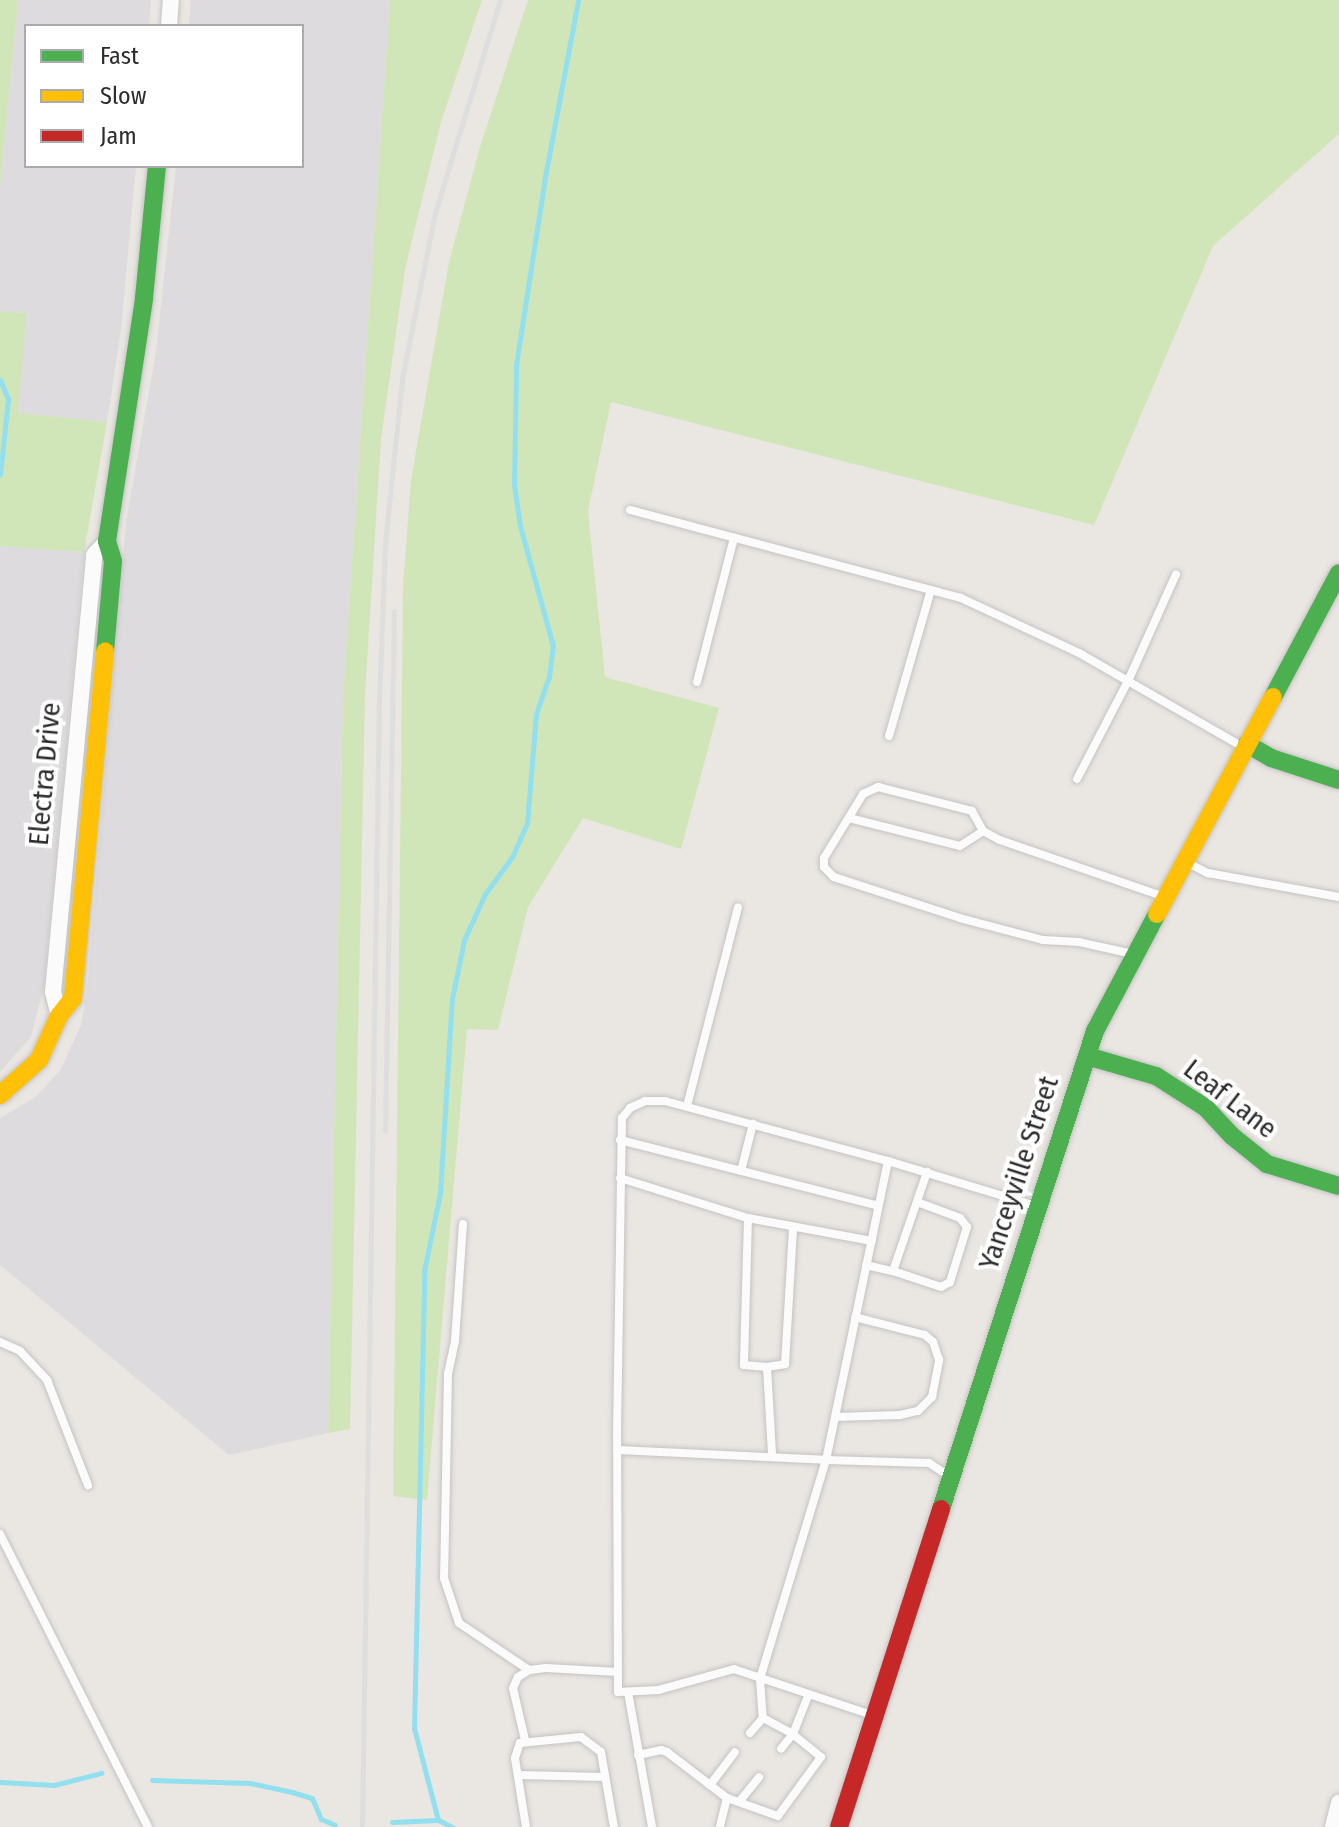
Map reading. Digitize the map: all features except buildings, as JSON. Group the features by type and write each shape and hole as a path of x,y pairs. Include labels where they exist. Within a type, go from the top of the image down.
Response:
{"main road":[{"name":"Electra Drive","path":"0,1095 39,1060 59,1016 73,998 113,561 107,541 144,298 157,168"},
{"name":"Yanceyville Street","path":"839,1827 1095,1031 1339,573"},
{"path":"1246,746 1282,763 1339,780"},
{"name":"Leaf Lane","path":"1087,1056 1156,1076 1206,1108 1232,1136 1267,1164 1297,1176 1339,1186"}],"street":[{"path":"169,24 171,0"},
{"name":"Electra Drive","path":"59,1016 53,992 94,555 107,541"},
{"path":"1333,1827 1339,1803"}],"lane":[{"path":"630,510 931,590 988,610 1079,653 1246,746"},
{"path":"697,682 734,538"},
{"path":"1077,779 1128,681 1176,574"},
{"path":"889,736 931,590"},
{"path":"79,715 99,716"},
{"path":"1136,955 1079,942 1043,940 896,897 834,877 824,867 824,858 863,794 878,787 972,811 983,831 1166,898"},
{"path":"849,818 960,846 983,831"},
{"path":"1185,862 1208,873 1339,897"},
{"path":"687,1106 738,907"},
{"path":"876,1717 734,1669 720,1670 659,1690 618,1692 617,1450 622,1118 630,1108 645,1101 687,1106 927,1172 1037,1207"},
{"path":"741,1171 753,1124"},
{"path":"620,1140 878,1206"},
{"path":"750,1733 763,1718 760,1679 826,1460 888,1161"},
{"path":"893,1271 927,1172"},
{"path":"620,1178 748,1218 872,1241"},
{"path":"866,1265 941,1287 950,1282 967,1227 960,1218 917,1202"},
{"path":"748,1218 744,1365 767,1367 785,1364 793,1228"},
{"path":"463,1224 455,1341 448,1373 444,1578 459,1623 529,1670 618,1672"},
{"path":"835,1417 900,1415 918,1411 932,1397 939,1360 933,1342 925,1335 855,1317"},
{"path":"0,1342 20,1351 47,1380 88,1485"},
{"path":"767,1367 772,1455"},
{"path":"617,1450 929,1463 953,1479"},
{"path":"0,1534 148,1827"},
{"path":"526,1827 517,1751 525,1740 513,1688 518,1677 529,1670"},
{"path":"628,1692 652,1827"},
{"path":"781,1749 793,1734 808,1696"},
{"path":"638,1755 661,1750 727,1798 778,1816 821,1757 793,1734 763,1718"},
{"path":"525,1740 581,1737 590,1741 601,1752 614,1827"},
{"path":"710,1785 735,1752"},
{"path":"518,1775 605,1777"},
{"path":"739,1802 759,1777"},
{"path":"720,1827 727,1798"}],"shaded area":[{"path":"18,0 151,0 149,24 24,24 24,168 136,168 121,330 107,422 17,413 27,313 0,311 0,187"},
{"path":"191,0 390,0 343,697 328,1433 229,1455 0,1265 0,1118 36,1097 61,1069 81,1025 87,992 126,522 156,352 176,168 304,168 304,24 189,24"},
{"path":"0,546 84,552 44,985 31,1037 0,1072"}],"green space":[{"path":"0,0 18,0 0,187"},
{"path":"390,0 482,0 441,122 405,269 381,439 365,694 350,1429 328,1433 343,697"},
{"path":"528,0 1339,0 1339,134 1213,246 1094,525 611,402 588,511 605,677 719,708 681,849 583,818 528,907 498,1030 467,1029 427,1500 393,1496 403,587 411,480 449,262 480,147"},
{"path":"0,311 27,313 18,413 107,422 84,552 0,546"}],"waterway":[{"path":"452,1827 438,1820 414,1728 424,1271 440,1193 452,999 464,940 485,894 512,857 527,823 536,714 549,677 553,646 520,526 514,485 516,365 545,177 578,0"},
{"path":"0,380 8,399 0,475"},
{"path":"0,1782 54,1785 101,1773"},
{"path":"152,1780 250,1783 292,1792 312,1798 321,1819 335,1825"},
{"path":"392,1822 438,1820"}],"railway":[{"path":"362,1827 379,701 385,542 402,379 435,213 500,0"},
{"path":"385,1131 394,611"}],"traffic: fast":[{"path":"105,651 113,561 107,541 144,298 157,168"},
{"path":"1273,697 1339,573"},
{"path":"1247,744 1271,758 1339,780"},
{"path":"941,1509 1095,1031 1157,914"},
{"path":"1087,1056 1156,1076 1206,1108 1232,1136 1267,1164 1339,1186"}],"traffic: slow":[{"path":"0,1095 39,1060 59,1016 73,998 105,651"},
{"path":"1157,914 1273,697"}],"traffic: jam":[{"path":"839,1827 941,1509"}]}
